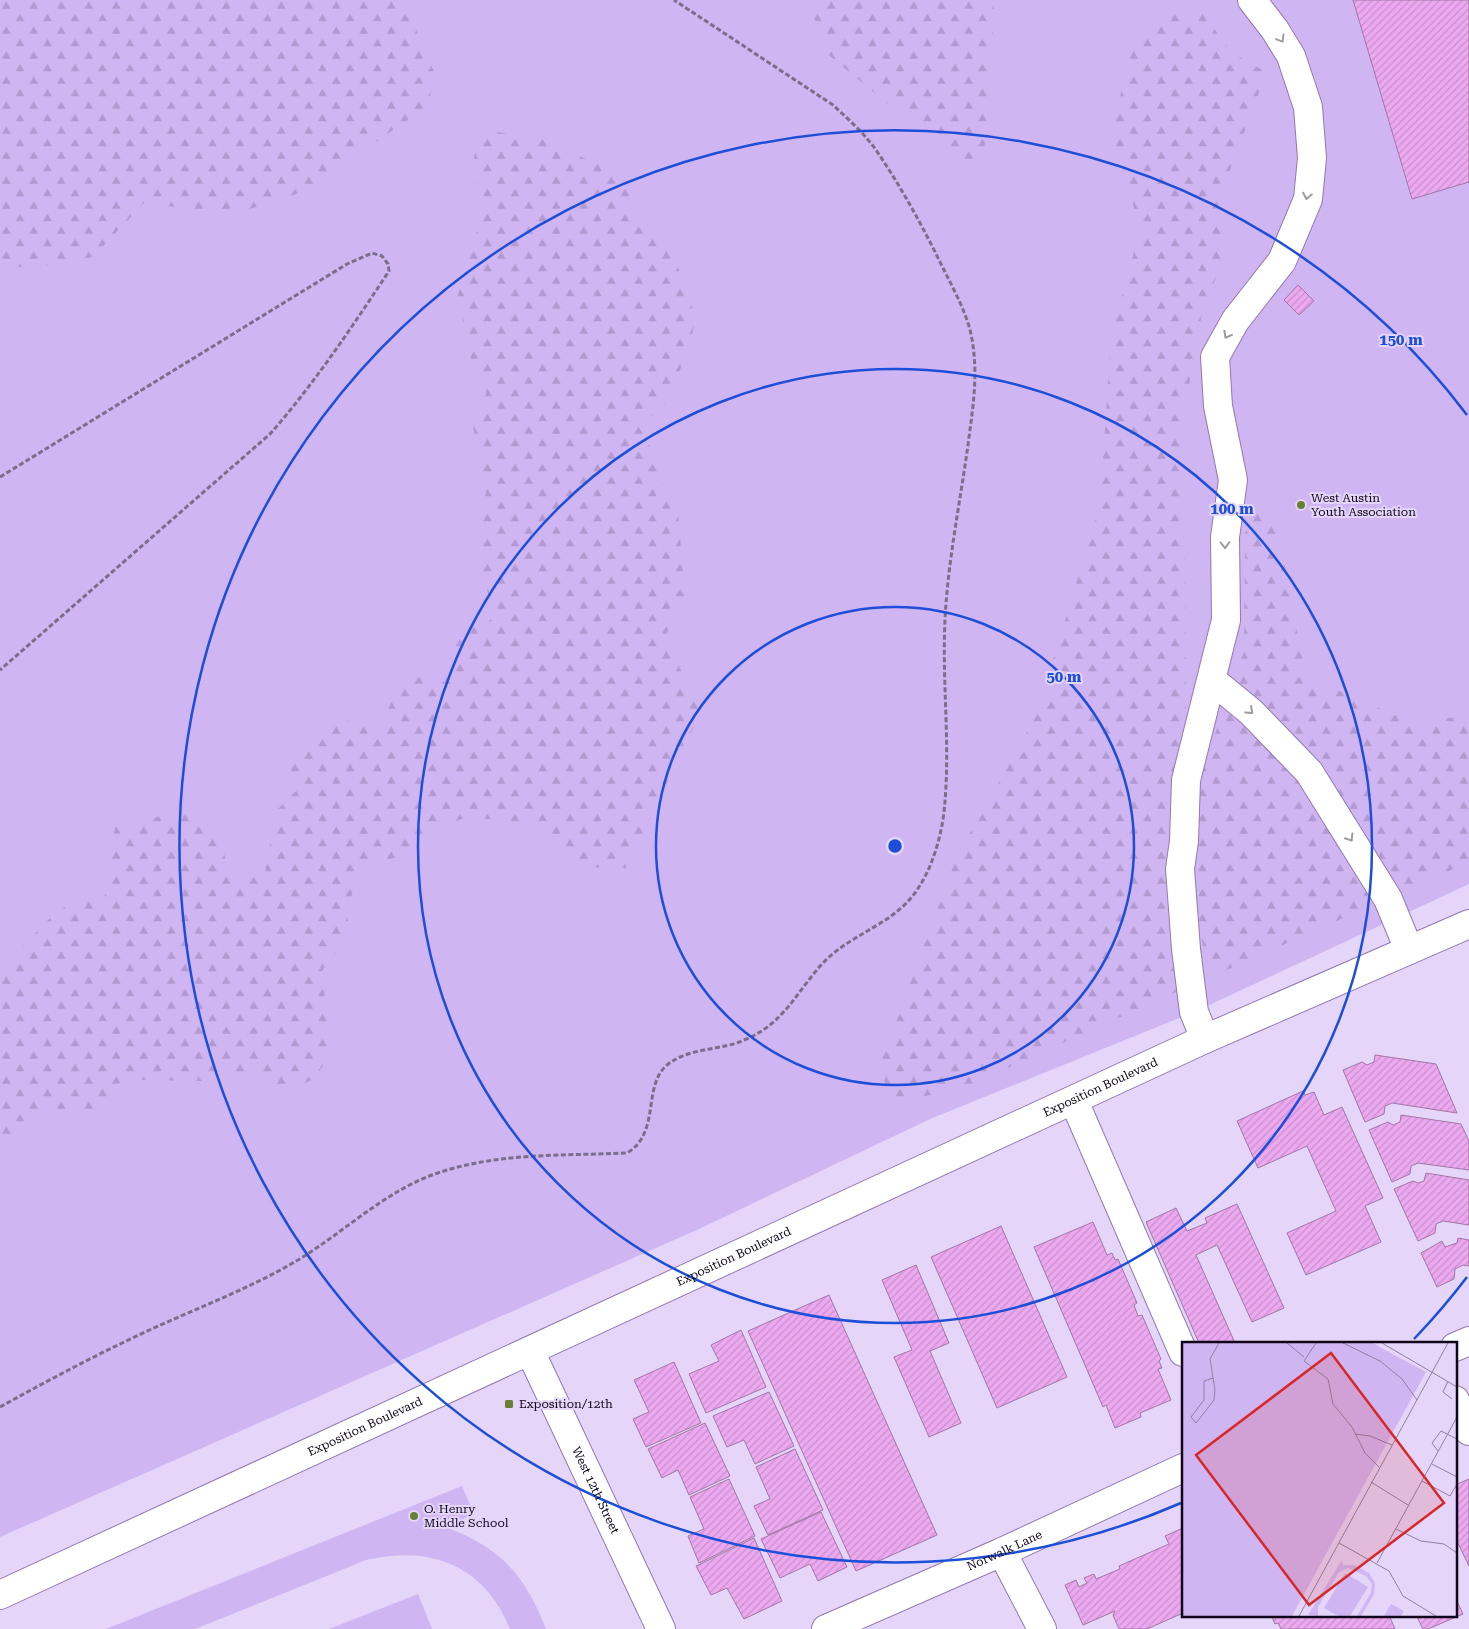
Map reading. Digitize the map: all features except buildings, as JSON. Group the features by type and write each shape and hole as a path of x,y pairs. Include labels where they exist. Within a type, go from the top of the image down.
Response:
{"street":[{"path":"1205,1040 1194,1012 1186,949 1180,869 1184,841 1186,780 1226,620 1225,537 1233,480 1218,406 1215,357 1235,320 1282,261 1308,199 1312,158 1308,107 1291,56 1252,0"},
{"path":"1212,680 1251,712 1309,772 1388,900 1409,950"},
{"name":"Exposition Boulevard","path":"0,1595 1205,1040 1469,924"},
{"path":"1074,1100 1182,1350"},
{"path":"1456,1348 1469,1342"},
{"name":"West 12th Street","path":"530,1351 661,1629"},
{"path":"1456,1402 1469,1431"},
{"name":"Norwalk Lane","path":"826,1629 1002,1552 1182,1468"},
{"path":"1002,1552 1042,1629"}],"path":[{"path":"0,1407 70,1369 165,1323 234,1293 299,1260 375,1205 404,1188 433,1175 473,1164 528,1156 627,1153 637,1146 643,1136 658,1079 665,1067 694,1052 744,1040 778,1020 826,960 844,945 889,919 917,890 927,871 938,842 945,802 945,618 976,385 970,330 957,295 934,249 874,148 855,126 833,105 674,0"},
{"path":"0,477 346,264 372,254 382,256 388,264 389,271 346,334 287,415 270,434 0,670"}],"green space":[{"path":"0,0 1469,0 1469,884 1194,1012 930,1119 699,1229 0,1537"},
{"path":"0,0 396,0 408,11 435,74 428,106 305,191 228,216 145,202 93,257 28,268 0,264"},
{"path":"808,0 994,0 990,128 977,169 916,127 826,53"},
{"path":"1202,7 1221,38 1235,54 1267,71 1219,200 1223,261 1203,308 1184,414 1186,708 1164,895 1178,991 974,1083 889,1106 881,1062 957,856 1036,716 1100,505 1111,337 1140,229 1112,130 1131,52 1157,16"},
{"path":"479,129 546,140 599,165 625,181 638,225 666,249 678,267 696,319 687,354 665,404 639,427 654,453 659,477 678,510 685,602 664,638 702,710 626,868 580,867 530,823 467,817 432,830 394,858 363,869 350,899 346,939 322,971 330,1055 314,1079 285,1092 248,1072 201,1081 143,1080 115,1084 102,1110 47,1114 0,1154 0,970 49,919 78,897 104,900 115,827 187,810 220,838 233,888 265,872 276,811 299,788 287,767 307,751 332,717 357,723 382,722 406,671 445,682 457,630 483,626 498,613 482,580 476,547 487,486 473,427 486,394 470,356 458,295 485,202 472,169"},
{"path":"1257,512 1275,516 1306,677 1414,723 1469,715 1469,862 1211,977 1206,964 1191,873 1202,771 1244,651 1245,533"},
{"path":"462,1486 474,1514 445,1527 481,1544 508,1565 529,1593 546,1629 510,1629 499,1607 486,1589 470,1575 453,1565 433,1558 412,1555 366,1560 195,1629 106,1629"},
{"path":"418,1594 432,1629 329,1629"}],"place":[{"name":"West Austin Youth Association","path":"1301,505"},
{"name":"Exposition/12th","path":"509,1404"},
{"name":"O. Henry Middle School","path":"414,1516"}]}
